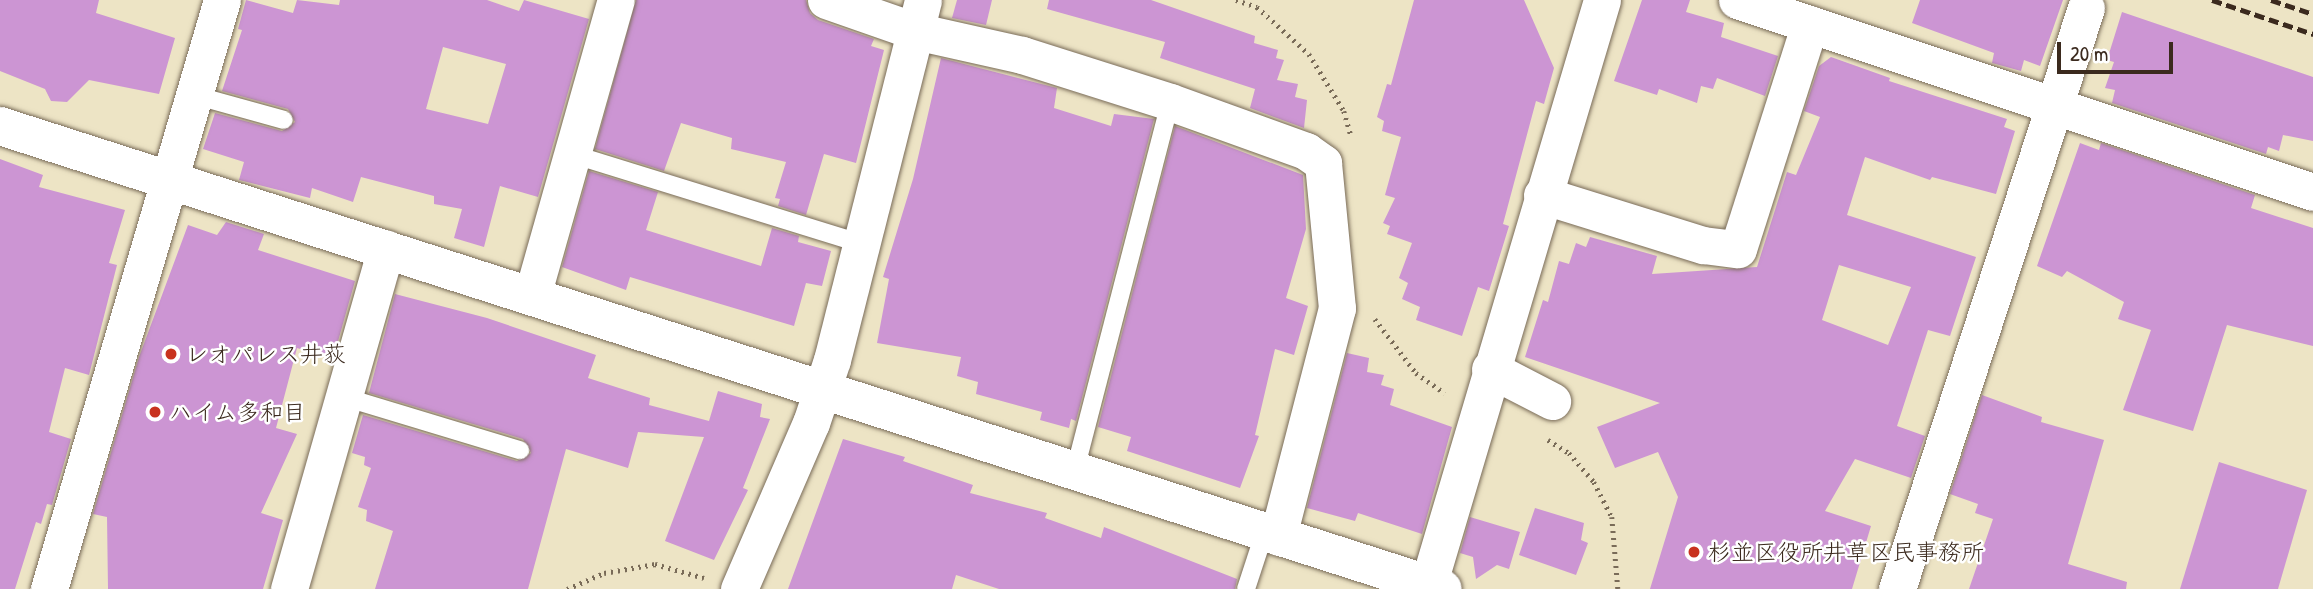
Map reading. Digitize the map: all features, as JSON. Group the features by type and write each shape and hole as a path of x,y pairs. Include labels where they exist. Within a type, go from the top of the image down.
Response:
{"street":[{"path":"49,589 222,0"},
{"path":"826,0 919,15 1021,55 1170,102 1306,151 1323,163 1337,308 1271,534"},
{"path":"0,126 1433,587 1483,409 1490,369 1602,0"},
{"path":"1737,0 2313,192"},
{"path":"532,296 572,154 608,2"},
{"path":"1897,589 2086,8"},
{"path":"739,589 822,389 862,244 919,15"},
{"path":"1542,195 1703,245 1738,249 1810,24"},
{"path":"289,589 386,249"},
{"path":"1490,369 1552,401"}],"lane":[{"path":"194,95 285,120"},
{"path":"1075,470 1170,102"},
{"path":"572,154 862,244"},
{"path":"344,397 520,450"},
{"path":"1246,589 1271,534"}],"path":[{"path":"1236,0 1257,7 1309,54 1344,111 1354,147"},
{"path":"1373,315 1416,373 1440,390 1483,409"},
{"path":"1545,438 1569,453 1594,482 1612,516 1618,589"},
{"path":"567,589 604,573 656,564 739,589"}],"building":[{"path":"0,0 99,0 96,13 175,38 159,94 89,80 67,102 51,101 45,89 0,71"},
{"path":"246,0 293,13 297,0 339,5 340,0 487,0 519,11 524,0 589,19 538,197 500,186 484,247 454,238 462,209 434,204 434,196 361,177 353,202 312,188 310,198 239,180 244,162 203,149 215,113 282,131 295,122 288,109 222,91 242,30 238,29","holes":["443,47 506,64 488,124 426,109"]},
{"path":"636,0 806,0 810,13 818,20 874,39 871,46 884,50 856,163 824,154 806,215 778,206 780,199 775,198 786,162 731,149 732,138 681,123 664,171 595,149"},
{"path":"957,0 992,0 986,25 952,18"},
{"path":"1049,0 1151,0 1255,36 1254,43 1278,50 1276,58 1284,60 1277,80 1298,84 1295,97 1307,100 1304,128 1250,108 1255,89 1160,58 1165,42 1047,9"},
{"path":"1414,0 1524,0 1554,68 1544,104 1536,101 1503,224 1509,226 1489,291 1478,287 1462,336 1416,320 1420,307 1402,299 1408,283 1399,278 1412,243 1387,234 1390,226 1383,223 1395,198 1385,195 1401,137 1382,131 1384,121 1377,117 1387,84 1391,85"},
{"path":"1642,0 1690,0 1686,12 1724,23 1721,37 1778,56 1765,96 1717,78 1713,89 1701,86 1697,103 1659,89 1657,95 1614,81"},
{"path":"1920,0 2063,0 2040,66 2024,60 2021,71 1992,63 1994,53 1912,23"},
{"path":"2122,12 2313,77 2313,141 2283,135 2279,151 2268,147 2266,154 2112,103 2115,90 2105,88 2114,62 2107,60"},
{"path":"1831,57 1890,78 1889,81 2007,119 2004,127 2015,131 1996,194 1932,177 1930,180 1865,157 1847,215 1976,257 1950,336 1928,330 1897,426 1925,436 1911,478 1855,459 1825,511 1871,526 1852,589 1650,589 1678,497 1658,452 1615,468 1597,427 1660,403 1525,357 1543,300 1548,302 1559,261 1569,264 1576,243 1586,247 1590,237 1657,256 1652,274 1757,267 1787,172 1796,175 1820,117 1804,111 1819,66","holes":["1839,265 1911,287 1888,345 1822,320"]},
{"path":"941,58 1057,88 1054,108 1111,126 1114,114 1154,119 1076,421 1071,419 1069,428 1040,420 1042,412 976,394 978,382 957,376 961,357 877,343 889,279 883,277 913,179"},
{"path":"1175,126 1303,175 1306,229 1286,298 1308,306 1294,355 1275,349 1255,435 1259,436 1240,488 1127,451 1131,437 1098,427"},
{"path":"2080,143 2099,150 2101,143 2255,195 2251,208 2313,228 2313,346 2227,325 2193,431 2123,410 2151,330 2118,319 2124,302 2067,271 2062,277 2037,266"},
{"path":"0,159 43,175 39,187 125,210 109,263 117,265 89,375 65,368 49,432 71,439 52,505 47,504 41,524 36,522 15,589 0,589"},
{"path":"589,171 658,192 646,230 761,266 772,228 799,236 798,242 831,251 822,286 806,283 794,326 630,277 626,290 562,267"},
{"path":"226,222 264,234 258,250 355,281 333,359 297,348 276,428 297,434 261,513 283,520 263,589 108,589 107,517 93,514 139,357 188,225 217,235"},
{"path":"395,294 487,318 596,355 588,378 650,398 649,405 709,421 718,391 762,404 760,417 770,419 743,488 748,490 714,560 665,541 704,437 638,432 628,468 566,449 528,589 375,589 393,531 366,521 367,510 358,507 371,468 364,465 365,457 352,453 363,415 517,461 531,453 523,439 369,393"},
{"path":"1347,353 1369,358 1367,372 1384,375 1381,385 1394,389 1390,405 1452,427 1422,534 1358,513 1355,521 1307,508"},
{"path":"1982,395 2042,417 2041,422 2104,440 2068,564 2127,582 2126,589 1969,589 1993,519 1975,513 1978,504 1950,494"},
{"path":"843,439 905,457 903,461 973,485 970,493 1047,513 1045,518 1101,538 1104,527 1237,579 1235,589 999,589 956,575 952,589 788,589"},
{"path":"2219,462 2307,490 2278,589 2180,589"},
{"path":"1535,508 1584,523 1581,540 1588,543 1576,575 1519,555"},
{"path":"1470,517 1520,532 1509,569 1497,565 1476,579 1473,557 1460,553"}],"railway":[{"path":"2212,0 2313,34"},
{"path":"2271,0 2313,14"}],"place":[{"name":"レオパレス井荻","path":"171,354"},
{"name":"ハイム多和目","path":"155,412"},
{"name":"杉並区役所井草区民事務所","path":"1694,552"}]}
